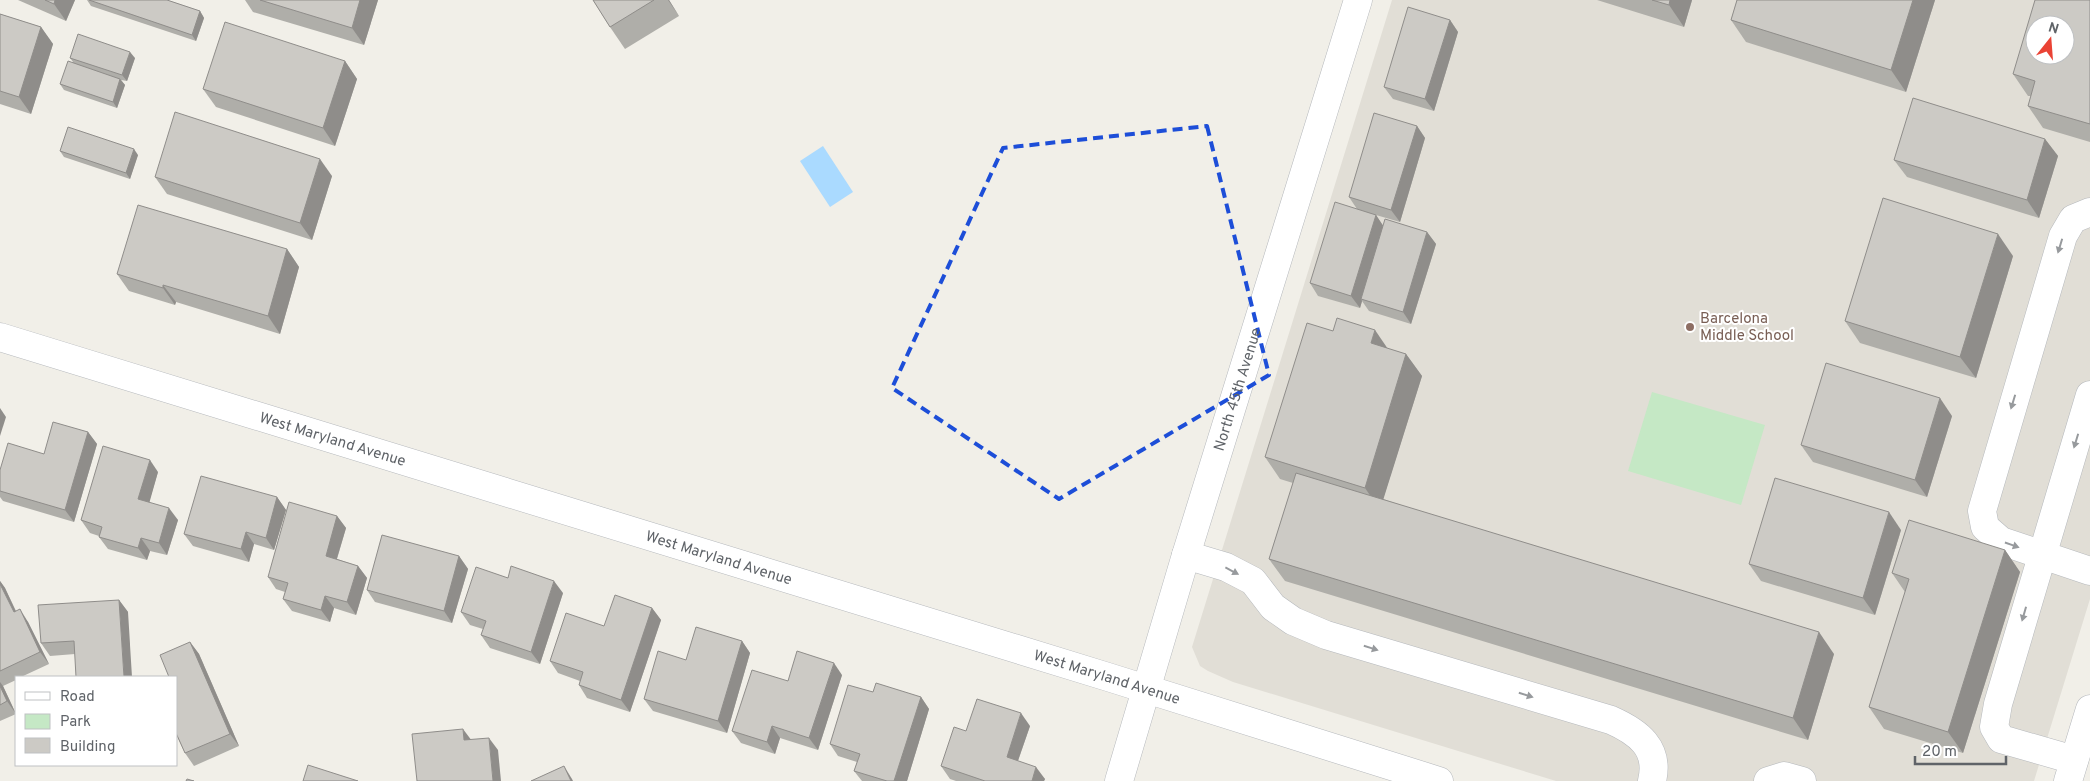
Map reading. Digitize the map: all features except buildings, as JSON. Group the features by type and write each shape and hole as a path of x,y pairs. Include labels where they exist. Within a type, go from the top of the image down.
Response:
{"street":[{"name":"North 45th Avenue","path":"1119,781 1186,555 1358,0"},
{"path":"2090,212 2073,219 2063,236 1982,511 1984,527 2001,541 2090,570"},
{"name":"West Maryland Avenue","path":"0,337 1439,781"},
{"path":"2090,394 1998,704 1994,728 2001,739 2071,770 2090,709"},
{"path":"1186,555 1226,567 1253,582 1273,607 1293,621 1326,635 1611,720 1630,729 1649,747 1654,770 1652,781"},
{"path":"1768,781 1784,776 1802,781"}],"highlighted area":[{"path":"1207,126 1269,375 1059,499 892,388 1003,148"}],"shaded area":[{"name":"Barcelona Middle School","path":"1392,0 2090,0 2090,599 2034,781 1556,781 1233,682 1200,666 1192,647"}],"green space":[{"path":"1652,392 1765,425 1741,505 1628,471"}],"water":[{"path":"823,146 853,192 830,207 800,161"}],"place":[{"name":"Barcelona Middle School","path":"1690,327"}]}
